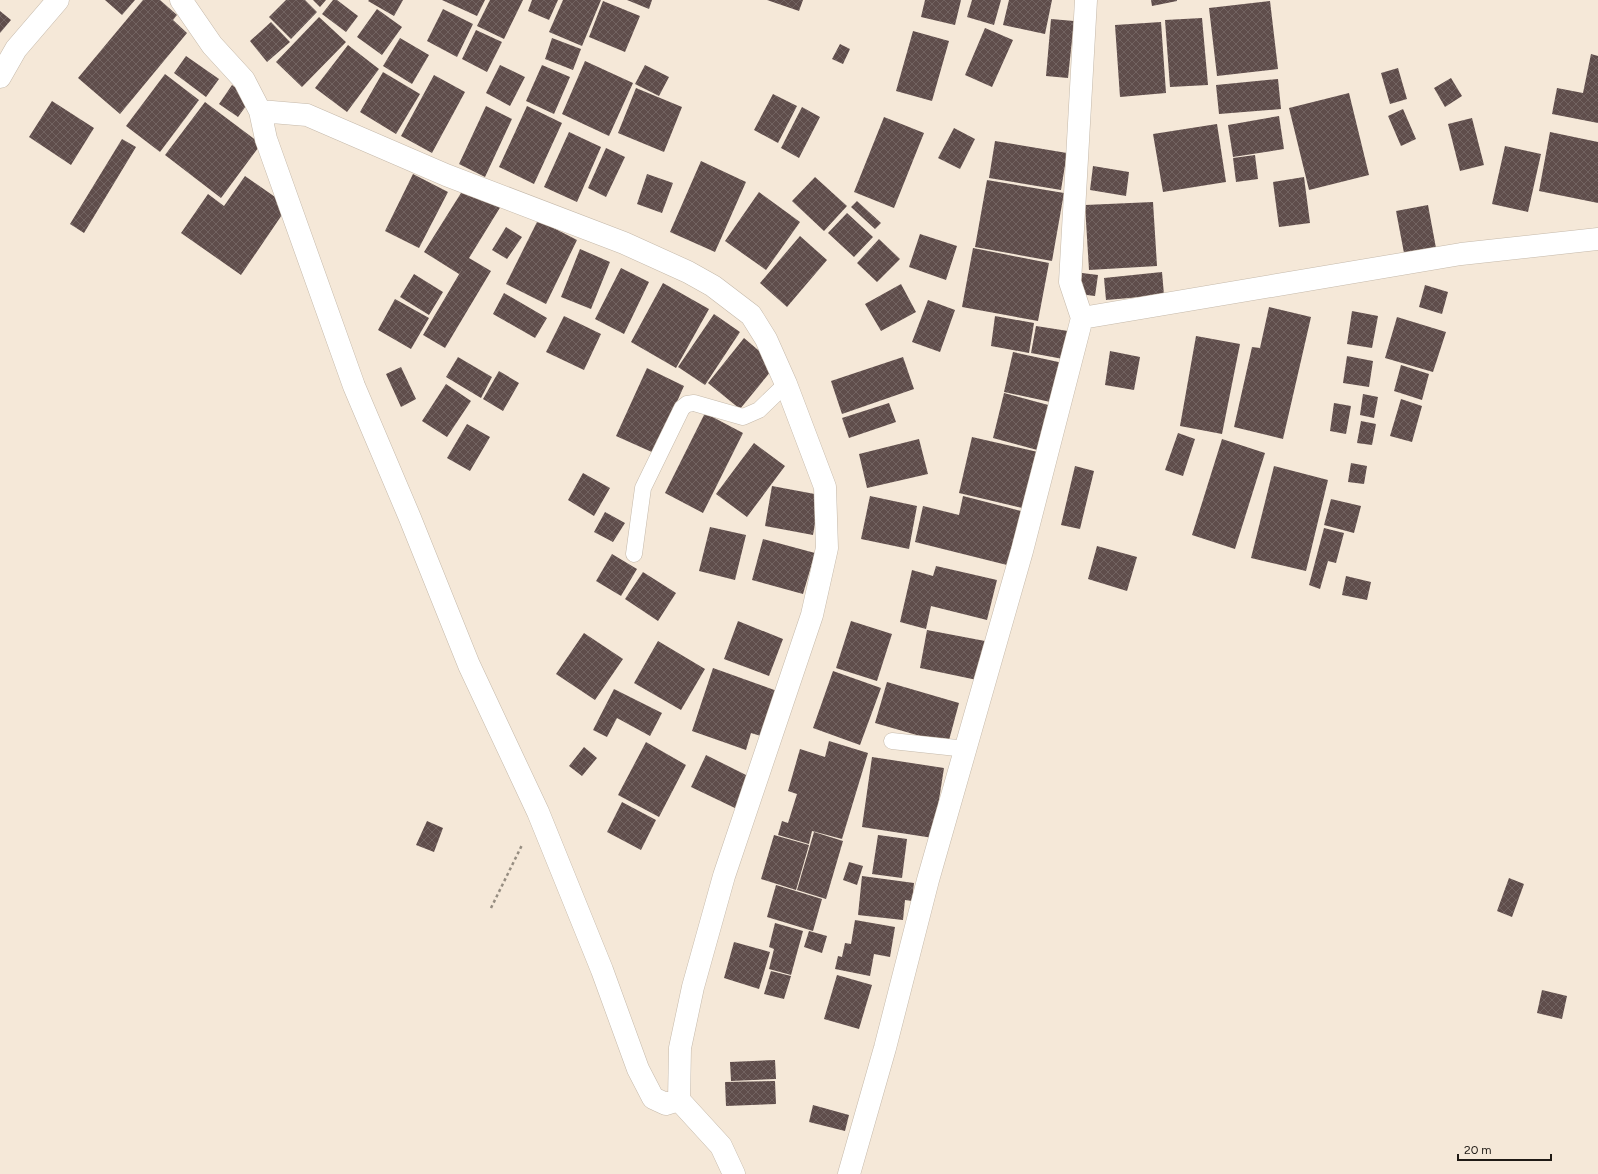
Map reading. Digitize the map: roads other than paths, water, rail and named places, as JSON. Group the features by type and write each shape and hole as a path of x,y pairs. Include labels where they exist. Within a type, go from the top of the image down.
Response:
{"street":[{"path":"0,77 16,49 58,0"},
{"path":"181,0 212,46 244,80 260,111 266,139 354,386 410,518 469,664 538,812 602,970 638,1069 653,1098 666,1104 679,1100"},
{"path":"849,1174 885,1048 928,880 1022,551 1082,318 1070,282 1086,0"},
{"path":"260,111 307,115 446,175 624,242 688,272 713,286 751,315 766,339 786,384 825,487 827,548 812,615 724,876 693,987 680,1048 679,1100 722,1146 734,1174"},
{"path":"1082,318 1461,254 1598,239"}],"lane":[{"path":"634,554 643,488 682,408 687,404 694,403 743,417 759,410 786,384"},
{"path":"892,741 966,749"}]}
